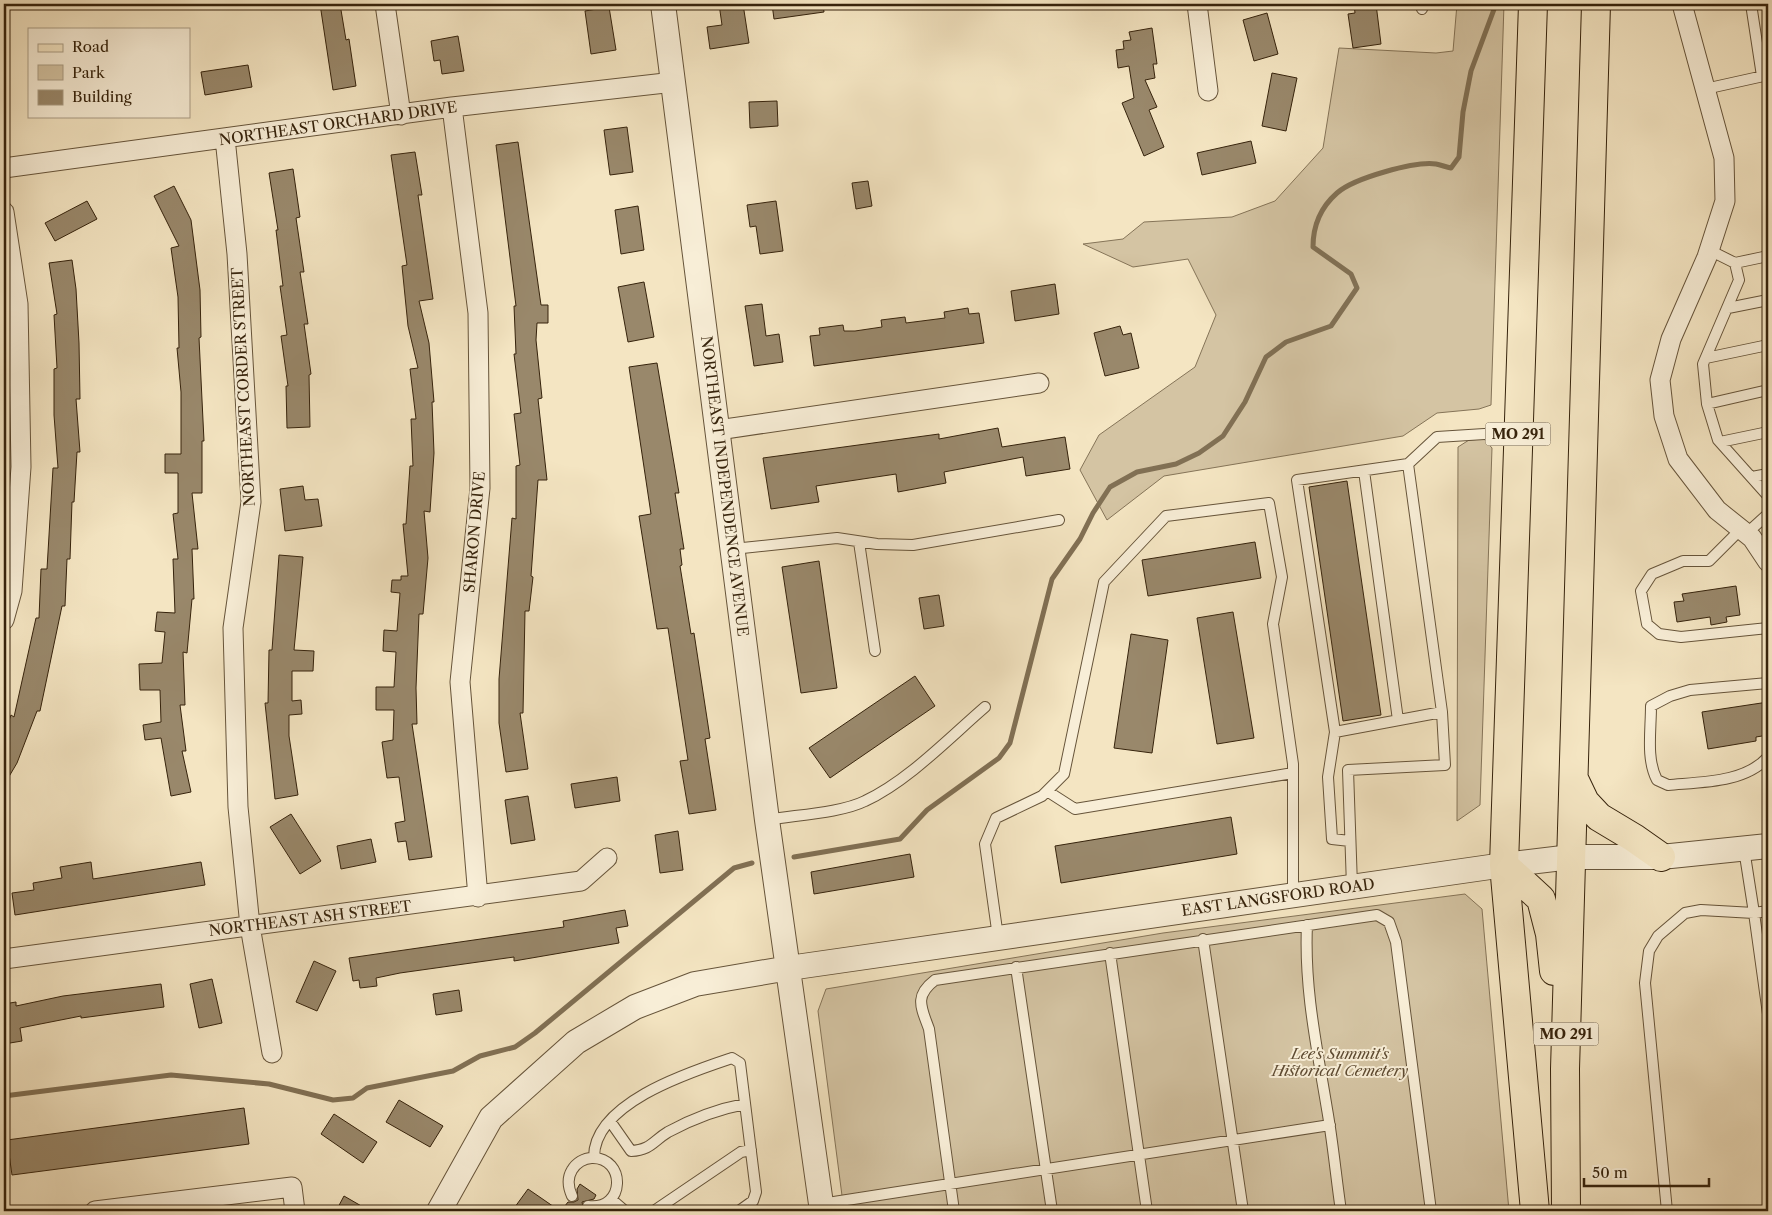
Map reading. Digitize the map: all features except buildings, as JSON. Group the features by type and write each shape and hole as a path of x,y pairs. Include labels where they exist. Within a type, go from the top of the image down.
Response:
{"main road":[{"name":"MO 291","path":"1533,4 1504,865 1535,1211"},
{"name":"MO 291","path":"1566,1211 1565,1069 1596,4"},
{"path":"1574,779 1585,802 1599,817 1661,857"},
{"path":"1504,865 1541,898 1550,934 1565,1069"}],"street":[{"path":"385,4 401,115"},
{"name":"NORTHEAST INDEPENDENCE AVENUE","path":"663,4 767,820 822,1208"},
{"path":"1197,4 1208,91"},
{"path":"1682,4 1724,158 1725,201 1709,250 1671,339 1660,380 1664,416 1678,459 1717,510 1744,532 1768,562"},
{"name":"NORTHEAST ORCHARD DRIVE","path":"4,168 452,107 674,82"},
{"name":"SHARON DRIVE","path":"452,107 478,313 480,488 460,682 478,896"},
{"name":"NORTHEAST CORDER STREET","path":"226,138 237,254 251,502 233,628 238,807 250,926 272,1053"},
{"path":"4,212 18,304 22,467 12,591 4,620"},
{"path":"718,430 1040,382"},
{"name":"EAST LANGSFORD ROAD","path":"439,1211 491,1118 576,1042 636,1007 695,984 998,937 1504,865 1571,857 1661,857 1768,846"},
{"name":"NORTHEAST ASH STREET","path":"4,959 582,881 607,858"},
{"path":"95,1211 178,1206 292,1187 295,1211"}],"lane":[{"path":"1705,89 1765,76 1751,4"},
{"path":"1709,250 1735,264 1768,256"},
{"path":"1735,264 1739,280 1703,364 1707,404 1720,442 1768,496"},
{"path":"1728,308 1768,300"},
{"path":"1706,358 1768,345"},
{"path":"1707,404 1768,390"},
{"path":"1350,842 1332,839 1328,776 1335,732 1297,480 1408,464 1437,437 1518,432"},
{"path":"1720,442 1768,432"},
{"path":"1352,886 1348,770 1445,765 1442,712 1408,464"},
{"path":"1364,471 1398,720"},
{"path":"1752,477 1768,474"},
{"path":"998,937 985,844 996,818 1042,796 1064,774 1104,582 1166,516 1269,503 1282,577 1273,624 1293,773 1293,895"},
{"path":"1768,514 1709,561 1683,561 1652,574 1640,591 1647,624 1659,634 1682,637 1768,628"},
{"path":"733,549 837,538 859,542 913,545 1059,520"},
{"path":"859,542 875,651"},
{"path":"1768,683 1690,690 1670,696 1651,706 1650,736 1651,768 1657,780 1668,785 1738,775 1759,767 1768,757"},
{"path":"767,820 850,806 865,801 899,780 985,707"},
{"path":"1335,732 1442,712"},
{"path":"1047,791 1075,809 1293,773"},
{"path":"1744,849 1768,1014"},
{"path":"1666,1211 1645,983 1649,951 1658,936 1685,913 1701,910 1754,913 1768,911"},
{"path":"954,1211 929,1029 920,1003 924,988 934,980 1203,939 1377,915 1389,922 1396,942 1431,1211"},
{"path":"1307,925 1305,965 1330,1125 1341,1211"},
{"path":"1203,939 1243,1211"},
{"path":"1110,953 1147,1211"},
{"path":"1016,967 1052,1211"},
{"path":"594,1158 596,1137 625,1107 652,1090 691,1072 732,1058 740,1063 756,1192 753,1201 739,1211"},
{"path":"610,1122 631,1151 645,1150 666,1133 701,1117 745,1104"},
{"path":"822,1208 950,1184 1330,1125"},
{"path":"654,1211 741,1152 751,1150"},
{"path":"572,1196 568,1181 571,1171 578,1163 594,1158 604,1161 616,1173 617,1189 611,1199 603,1205 588,1206"},
{"path":"611,1199 625,1211"}],"green space":[{"path":"1457,4 1504,4 1491,405 1479,409 1437,413 1403,436 1164,476 1107,520 1080,470 1099,435 1195,367 1216,315 1188,259 1133,267 1083,244 1123,239 1144,222 1232,217 1275,201 1323,148 1339,48 1436,53 1453,51"},
{"path":"1484,439 1492,448 1480,805 1457,821 1458,447 1469,440"},
{"name":"Lee's Summit's Historical Cemetery","path":"1465,894 1482,909 1509,1211 844,1211 818,1011 826,989 1163,933"}],"waterway":[{"path":"794,857 900,839 927,810 999,758 1010,743 1052,579 1080,539 1093,513 1110,487 1137,472 1176,464 1199,453 1223,436 1245,402 1266,357 1286,342 1331,326 1357,288 1351,274 1313,247 1316,224 1322,211 1331,198 1345,187 1370,176 1414,165 1436,164 1451,168 1459,157 1463,112 1471,71 1496,4"},
{"path":"4,1096 171,1075 269,1084 333,1100 353,1098 367,1088 453,1071 480,1056 515,1047 535,1033 734,868 752,863"}]}
